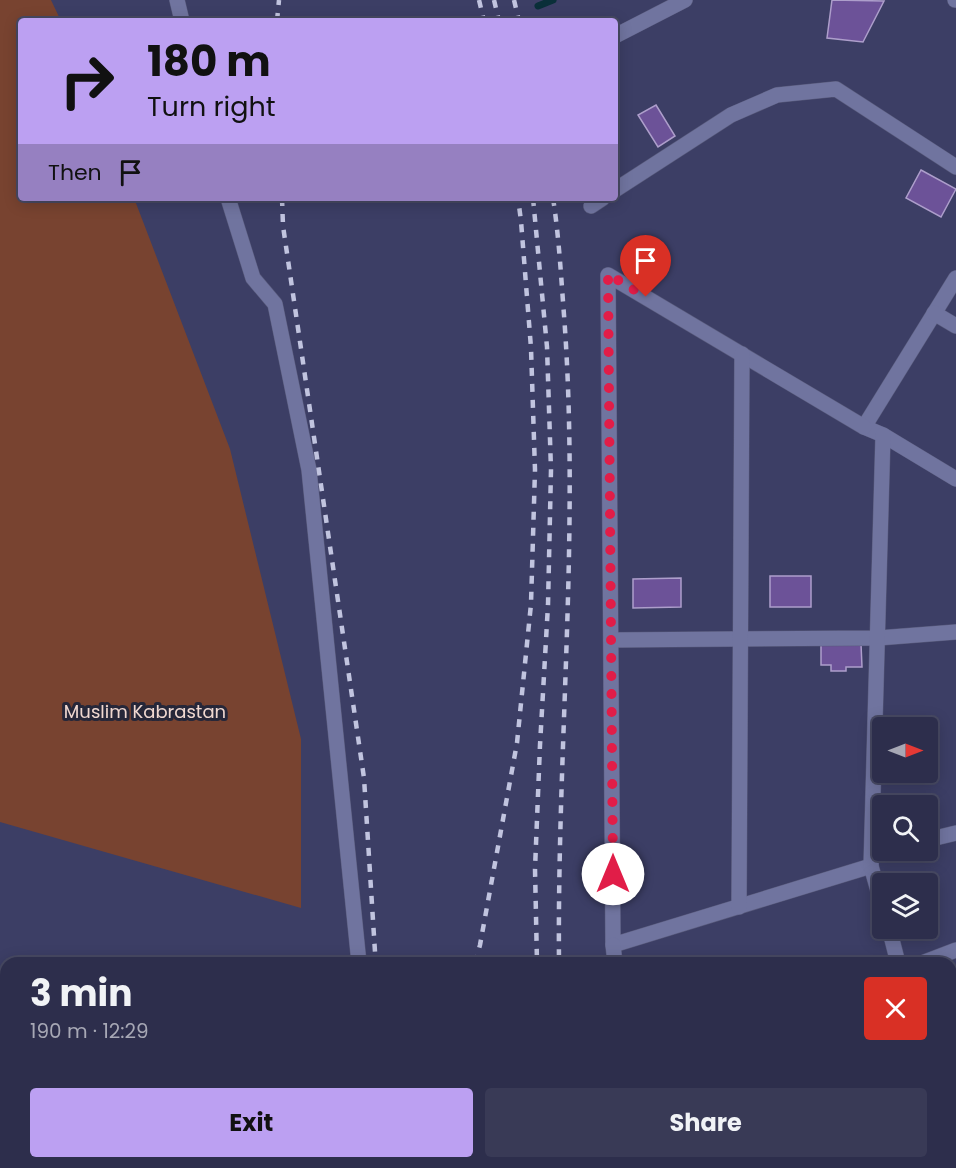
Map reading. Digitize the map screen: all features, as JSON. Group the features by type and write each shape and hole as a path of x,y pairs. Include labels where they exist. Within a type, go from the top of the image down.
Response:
{"street":[{"path":"177,0 181,18"},
{"path":"618,34 685,0"},
{"path":"618,188 731,115 777,95 836,89 956,167"},
{"path":"229,201 253,278 275,304 309,470 358,957"},
{"path":"614,957 608,274 864,427 883,435 956,479"},
{"path":"864,427 956,278"},
{"path":"934,313 956,326"},
{"path":"739,907 742,354"},
{"path":"876,795 883,435"},
{"path":"611,640 878,638 956,632"},
{"path":"938,837 956,833"},
{"path":"613,945 739,907 872,857"},
{"path":"891,939 896,957"},
{"path":"938,957 956,950"}],"green space":[{"name":"Muslim Kabrastan","path":"0,0 51,0 60,18 18,18 18,201 135,201 230,449 301,739 301,908 0,822"}],"building":[{"path":"832,0 884,1 863,42 827,38"},
{"path":"656,105 675,136 658,147 638,115"},
{"path":"921,170 956,189 941,217 906,198"},
{"path":"770,576 811,576 811,607 770,607"},
{"path":"681,578 681,607 633,608 633,579"},
{"path":"821,644 861,644 862,667 846,667 846,671 831,671 831,665 821,665"}],"waterway":[{"path":"538,6 553,0"}],"railway":[{"path":"277,18 279,0"},
{"path":"479,0 483,18"},
{"path":"494,0 498,18"},
{"path":"514,0 518,18"},
{"path":"282,201 283,226 364,778 375,957"},
{"path":"477,957 517,743 531,604 535,470 531,348 518,201"},
{"path":"533,201 547,347 551,470 548,605 535,869 537,957"},
{"path":"553,201 564,315 570,477 559,957"}],"route":[{"path":"613,874 608,274 646,297"}]}
